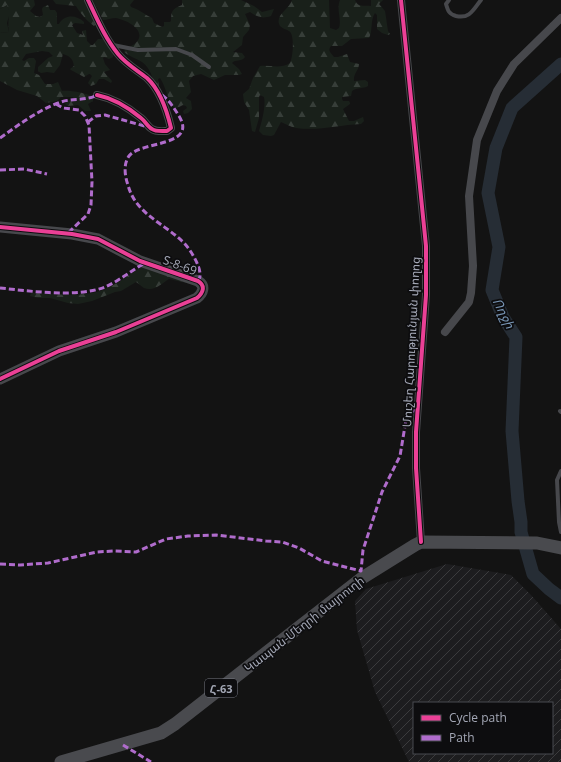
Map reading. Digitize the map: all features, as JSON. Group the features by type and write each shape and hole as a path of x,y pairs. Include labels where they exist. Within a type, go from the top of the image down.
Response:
{"main road":[{"path":"421,542 517,542 537,543 561,548"},
{"name":"Կապան-Մեղրի մայրուղի","path":"61,762 161,734 181,720 362,578 421,542"}],"street":[{"path":"88,0 100,27 111,45 129,65 148,79 155,89 165,106 171,128 167,131 152,130 137,115 115,101 105,96 97,95"},
{"name":"Մուշեղ Հարությունյան փողոց","path":"401,0 426,254 426,294 416,432 416,468 421,542"},
{"path":"445,332 469,302 471,293 473,266 468,196 477,140 497,91 514,64 561,18"},
{"name":"Տ-8-69","path":"0,226 72,234 98,239 140,261 198,281 202,284 203,288 202,294 197,298 116,332 59,351 0,379"}],"lane":[{"path":"449,0 446,4 448,10 452,14 465,17 481,0"},
{"path":"111,45 138,50 176,49 192,55 209,67"},
{"path":"561,471 557,480 559,522 561,532"}],"shaded area":[{"path":"447,564 511,575 561,629 561,762 409,762 375,692 357,630 355,601 366,589"}],"green space":[{"path":"0,0 34,0 35,5 30,11 36,16 40,17 43,15 43,7 48,5 50,10 55,10 57,13 57,24 67,17 78,18 84,22 84,24 75,23 72,25 77,33 83,35 82,31 86,30 87,41 91,45 93,45 98,39 103,39 114,54 113,57 109,59 103,58 105,64 110,70 104,72 112,81 111,83 104,79 99,79 96,84 91,86 88,83 92,76 89,74 84,77 71,70 70,69 74,66 72,59 63,54 60,65 54,73 41,73 38,71 38,67 48,58 53,56 49,52 42,51 26,54 22,60 24,61 29,58 34,58 36,61 34,73 39,75 45,84 53,84 58,82 62,91 78,92 93,97 93,101 88,104 91,111 85,111 78,105 68,106 65,104 67,101 74,99 73,97 61,97 57,101 46,103 37,96 17,90 0,81 0,33 9,32 9,15 7,5 0,9"},
{"path":"53,0 85,0 97,23 94,26 91,24 76,6 56,4"},
{"path":"93,0 134,0 130,5 131,7 152,18 154,23 162,27 164,26 164,22 171,21 173,11 182,5 182,0 241,0 254,6 262,12 274,9 271,16 268,17 260,17 250,12 245,14 250,25 249,30 243,37 242,45 233,52 242,53 245,57 244,59 232,63 242,74 225,75 214,80 201,74 193,76 189,81 191,92 186,98 191,101 192,109 188,113 184,114 183,111 187,108 186,106 183,105 175,109 160,78 158,79 159,87 156,88 151,74 145,64 124,52 125,49 133,45 138,40 139,35 135,27 116,18 103,20"},
{"path":"292,0 329,0 330,28 336,30 340,25 340,0 355,0 356,3 362,6 371,6 371,0 383,0 379,4 385,11 388,31 390,34 388,35 382,33 377,29 377,15 375,13 373,16 369,38 351,39 342,46 331,46 329,49 334,57 347,54 350,62 359,64 354,76 354,81 365,80 368,82 368,86 352,91 351,96 342,97 343,101 349,101 350,103 343,109 349,121 354,121 363,117 364,121 361,124 304,129 294,128 281,122 274,135 263,135 259,131 263,114 264,97 260,95 259,118 255,132 252,131 249,110 244,102 243,94 249,89 260,66 279,66 290,63 293,51 292,36 289,31 280,26 279,19"},
{"path":"7,5 10,13 7,23 9,32 0,33 0,9"},
{"path":"140,268 146,268 191,284 169,279 157,287 148,289 136,282 121,291 78,304 50,298 30,296 31,293 70,295 98,292 114,285"}],"waterway":[{"name":"Ողջի","path":"561,64 512,108 496,148 488,193 499,247 492,290 503,317 516,337 512,431 521,532 533,574 561,598"}],"marked path":[{"path":"0,138 29,118 53,105 65,101 89,98 97,95"},
{"path":"162,95 179,116 183,126 181,133 165,142 135,151 127,159 125,167 126,178 132,195 143,210 150,217 175,235 188,248 199,267 200,278 198,281"},
{"path":"56,104 63,108 79,110 85,116 89,125 92,182 91,205 88,214 67,234"},
{"path":"88,122 96,116 105,115 148,127"},
{"path":"0,170 24,169 47,174"},
{"path":"0,288 53,293 94,290 110,285 145,263"},
{"path":"0,564 20,565 48,563 97,552 136,552 166,539 188,536 216,535 282,542 299,548 322,561 361,571 363,550 382,492 400,456 406,420 417,406"},
{"path":"123,745 151,762"}],"cycle path":[{"path":"88,0 113,48 121,58 147,78 156,88 165,108 171,128 167,131 154,130 126,107 109,98 97,95"},
{"path":"401,0 426,246 426,295 416,432 416,468 421,542"},
{"path":"0,227 72,234 98,239 140,261 198,281 203,287 201,294 197,298 116,332 59,351 0,379"}]}
